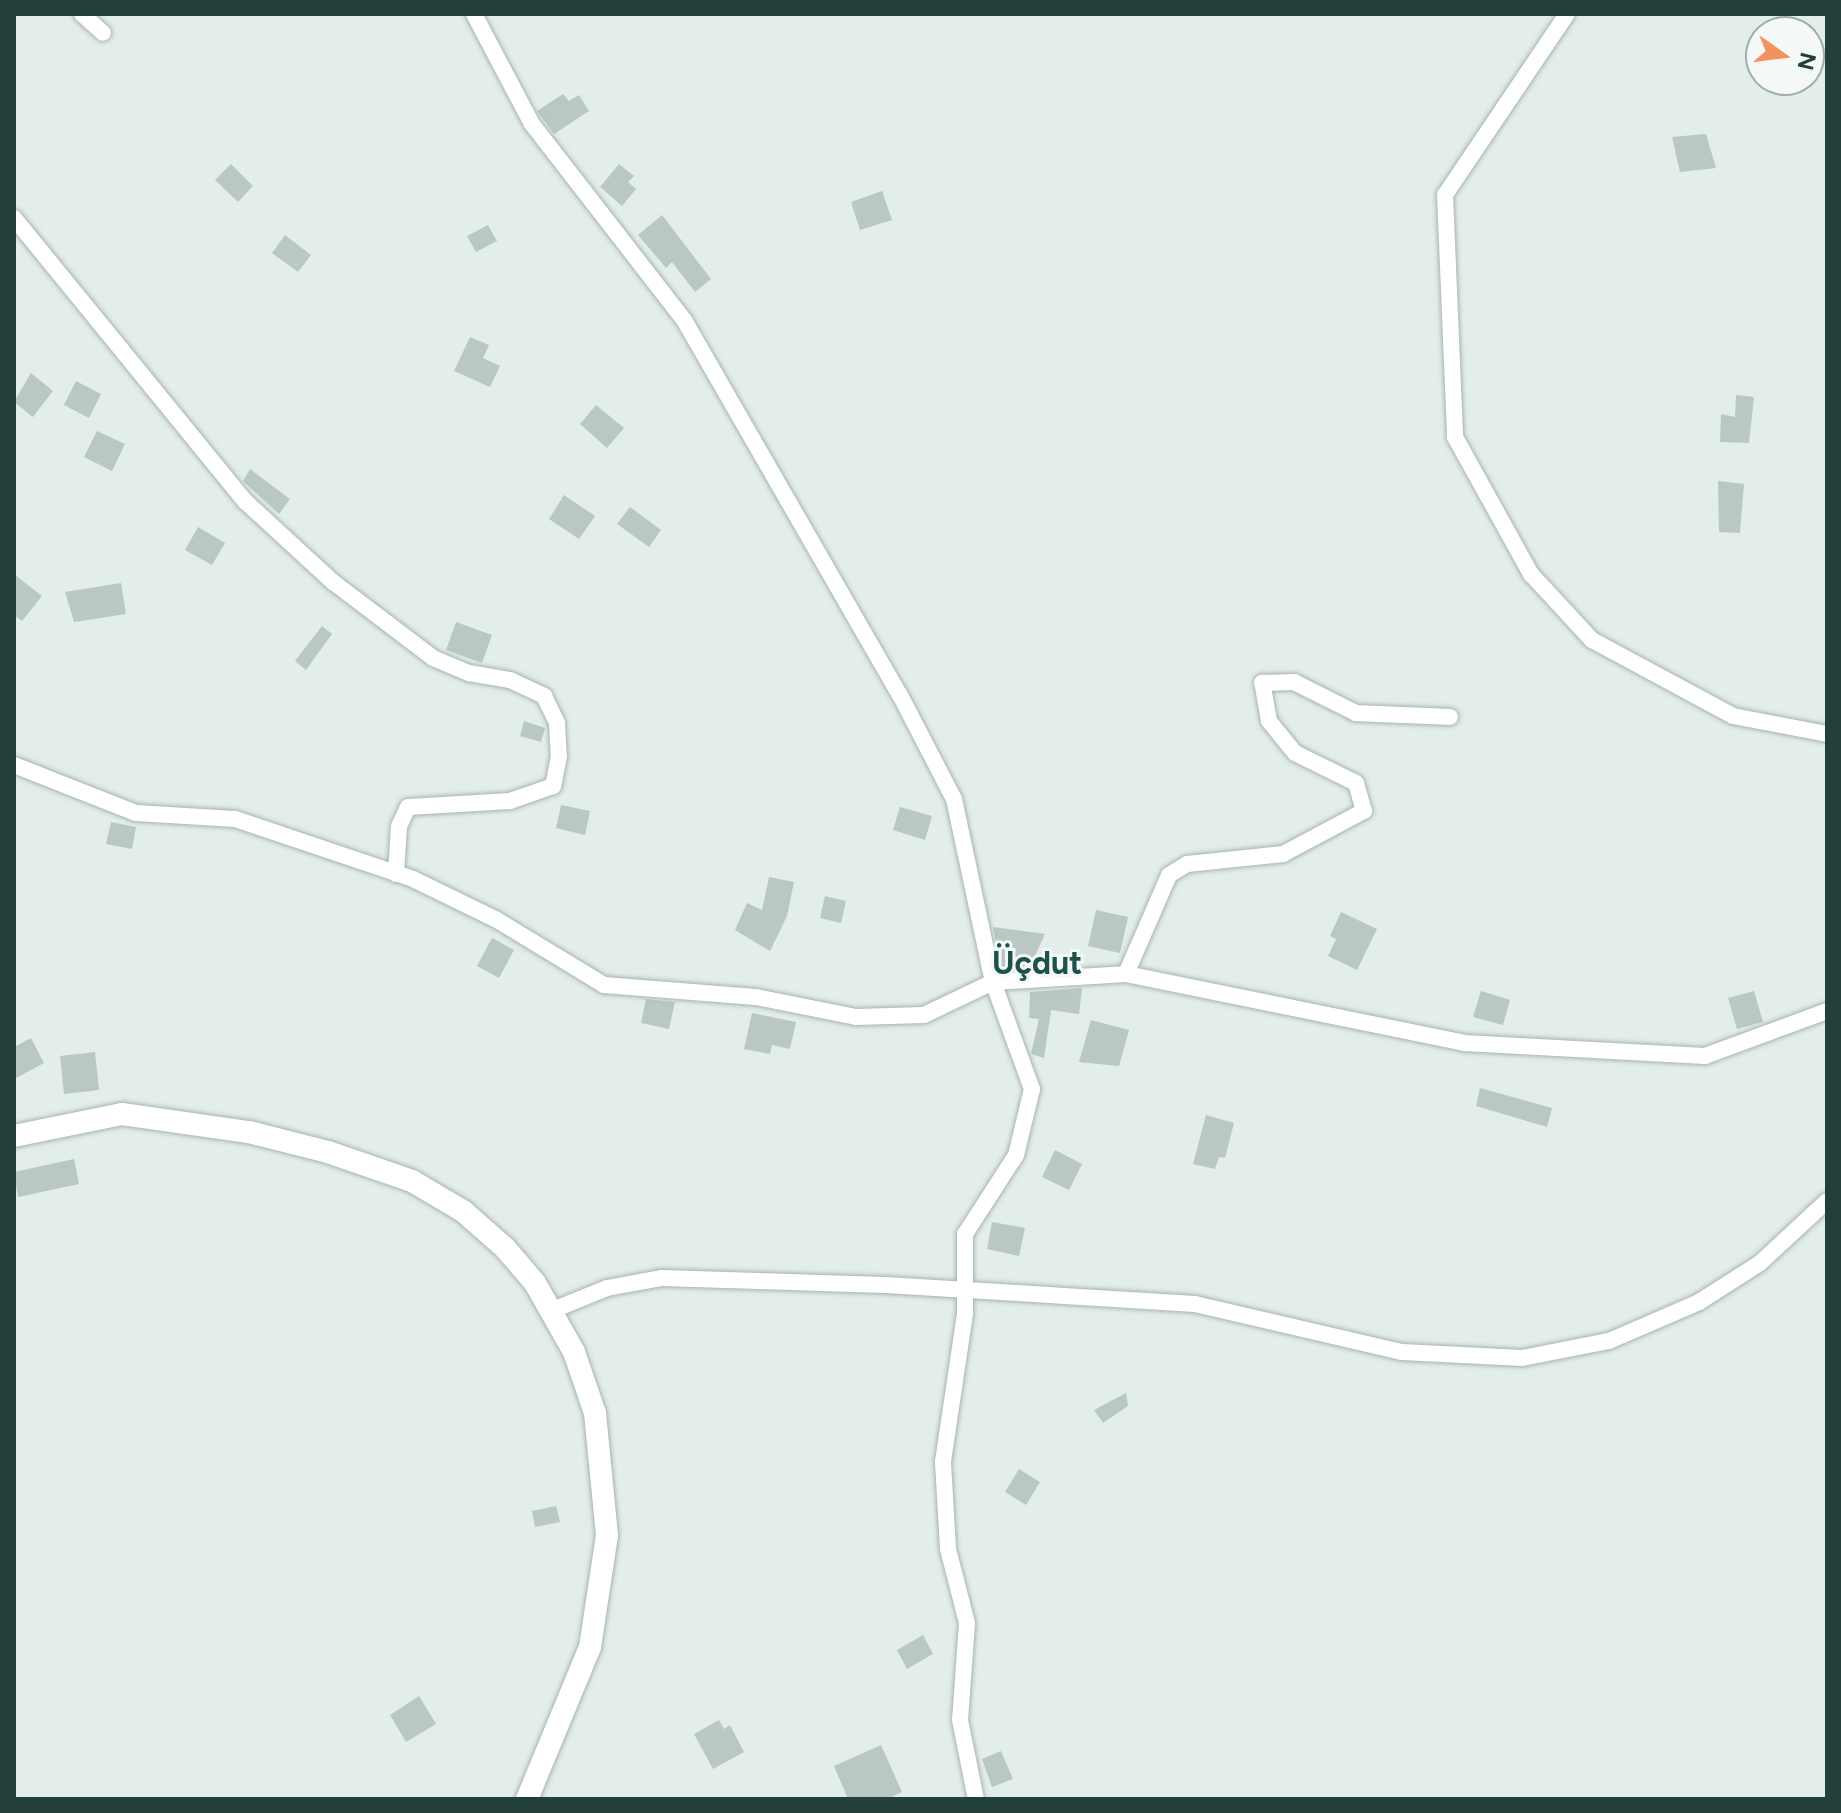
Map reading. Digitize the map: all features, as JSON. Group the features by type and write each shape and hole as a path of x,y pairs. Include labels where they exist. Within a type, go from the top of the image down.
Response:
{"street":[{"path":"82,14 103,33"},
{"path":"474,14 532,124 684,320 900,695 954,799 993,982 1032,1089 1016,1155 965,1234 958,1383 943,1462 948,1549 967,1623 960,1720 976,1799"},
{"path":"1567,14 1445,195 1455,437 1531,574 1592,640 1733,716 1827,734"},
{"path":"14,218 246,502 333,582 433,658 469,673 510,680 544,696 557,723 559,756 553,786 510,801 408,807 399,826 396,874"},
{"path":"1126,974 1169,875 1187,864 1283,854 1364,811 1356,783 1295,753 1269,721 1262,683 1294,682 1356,713 1450,717"},
{"path":"14,765 136,813 235,819 396,874 497,920 604,985 756,997 856,1017 924,1015 993,982 1126,974 1464,1043 1705,1056 1827,1011"},
{"path":"14,1136 122,1114 249,1132 328,1152 412,1181 463,1211 505,1248 553,1310 595,1413 607,1535 590,1647 527,1799"},
{"path":"553,1310 607,1288 662,1278 963,1290 1195,1304 1402,1352 1522,1358 1609,1341 1699,1302 1760,1263 1827,1201"}],"building":[{"path":"563,94 569,101 579,95 589,111 554,134 537,111"},
{"path":"1706,134 1716,168 1680,172 1672,137"},
{"path":"231,164 253,186 238,202 215,180"},
{"path":"619,164 634,176 628,182 636,189 622,206 600,187"},
{"path":"882,191 892,220 860,230 851,202"},
{"path":"662,215 711,279 695,292 672,262 666,268 638,235"},
{"path":"488,225 497,241 476,252 467,236"},
{"path":"285,235 311,255 298,272 272,253"},
{"path":"470,337 489,345 483,358 500,366 490,387 454,371"},
{"path":"31,373 53,391 33,417 14,402"},
{"path":"76,381 101,394 89,418 64,405"},
{"path":"1736,395 1754,397 1749,443 1720,442 1721,414 1735,417"},
{"path":"596,405 624,428 607,448 580,424"},
{"path":"97,431 125,444 112,471 84,457"},
{"path":"250,469 290,499 279,514 243,481"},
{"path":"1718,481 1744,484 1740,533 1719,532"},
{"path":"564,495 595,516 579,539 549,519"},
{"path":"630,507 661,530 649,547 617,524"},
{"path":"198,527 225,543 212,565 185,550"},
{"path":"14,574 42,596 22,621 14,615"},
{"path":"121,583 126,614 74,622 65,592"},
{"path":"456,622 492,635 482,663 446,650"},
{"path":"322,626 332,634 306,670 295,661"},
{"path":"524,721 545,728 541,742 520,736"},
{"path":"561,805 590,811 585,835 556,828"},
{"path":"900,807 932,816 925,840 893,830"},
{"path":"111,822 136,827 132,849 106,844"},
{"path":"769,877 794,882 787,916 770,951 735,930 747,903 762,910"},
{"path":"825,896 846,901 841,923 820,918"},
{"path":"1096,910 1128,917 1120,953 1088,946"},
{"path":"1341,912 1377,929 1357,970 1328,956 1336,939 1330,936"},
{"path":"993,927 1045,934 1029,969 1001,968"},
{"path":"492,938 514,950 499,978 477,966"},
{"path":"1082,988 1079,1014 1051,1010 1044,1058 1031,1054 1039,1019 1029,1018 1030,992"},
{"path":"1481,991 1510,1000 1503,1025 1473,1017"},
{"path":"1754,991 1763,1022 1737,1029 1728,998"},
{"path":"646,999 675,1002 669,1029 641,1023"},
{"path":"752,1013 796,1022 790,1049 772,1045 770,1054 744,1049"},
{"path":"1091,1020 1129,1030 1119,1066 1079,1062"},
{"path":"31,1038 44,1063 14,1079 14,1047"},
{"path":"95,1052 99,1090 64,1094 60,1056"},
{"path":"1480,1088 1552,1108 1547,1127 1476,1106"},
{"path":"1206,1115 1234,1123 1225,1158 1219,1157 1215,1169 1193,1164"},
{"path":"1055,1150 1082,1164 1069,1190 1042,1177"},
{"path":"74,1159 79,1184 18,1197 14,1172"},
{"path":"992,1222 1025,1228 1019,1256 987,1249"},
{"path":"1126,1393 1128,1406 1103,1423 1094,1410"},
{"path":"1019,1469 1040,1482 1026,1505 1005,1492"},
{"path":"556,1506 560,1522 535,1527 532,1511"},
{"path":"923,1635 933,1654 907,1669 897,1650"},
{"path":"419,1696 436,1724 406,1742 390,1715"},
{"path":"719,1720 724,1729 730,1725 744,1752 713,1769 694,1734"},
{"path":"881,1745 902,1792 887,1799 848,1799 834,1766"},
{"path":"1001,1751 1013,1779 992,1787 982,1759"}],"district":[{"name":"Üçdut","path":"1037,963"}]}
